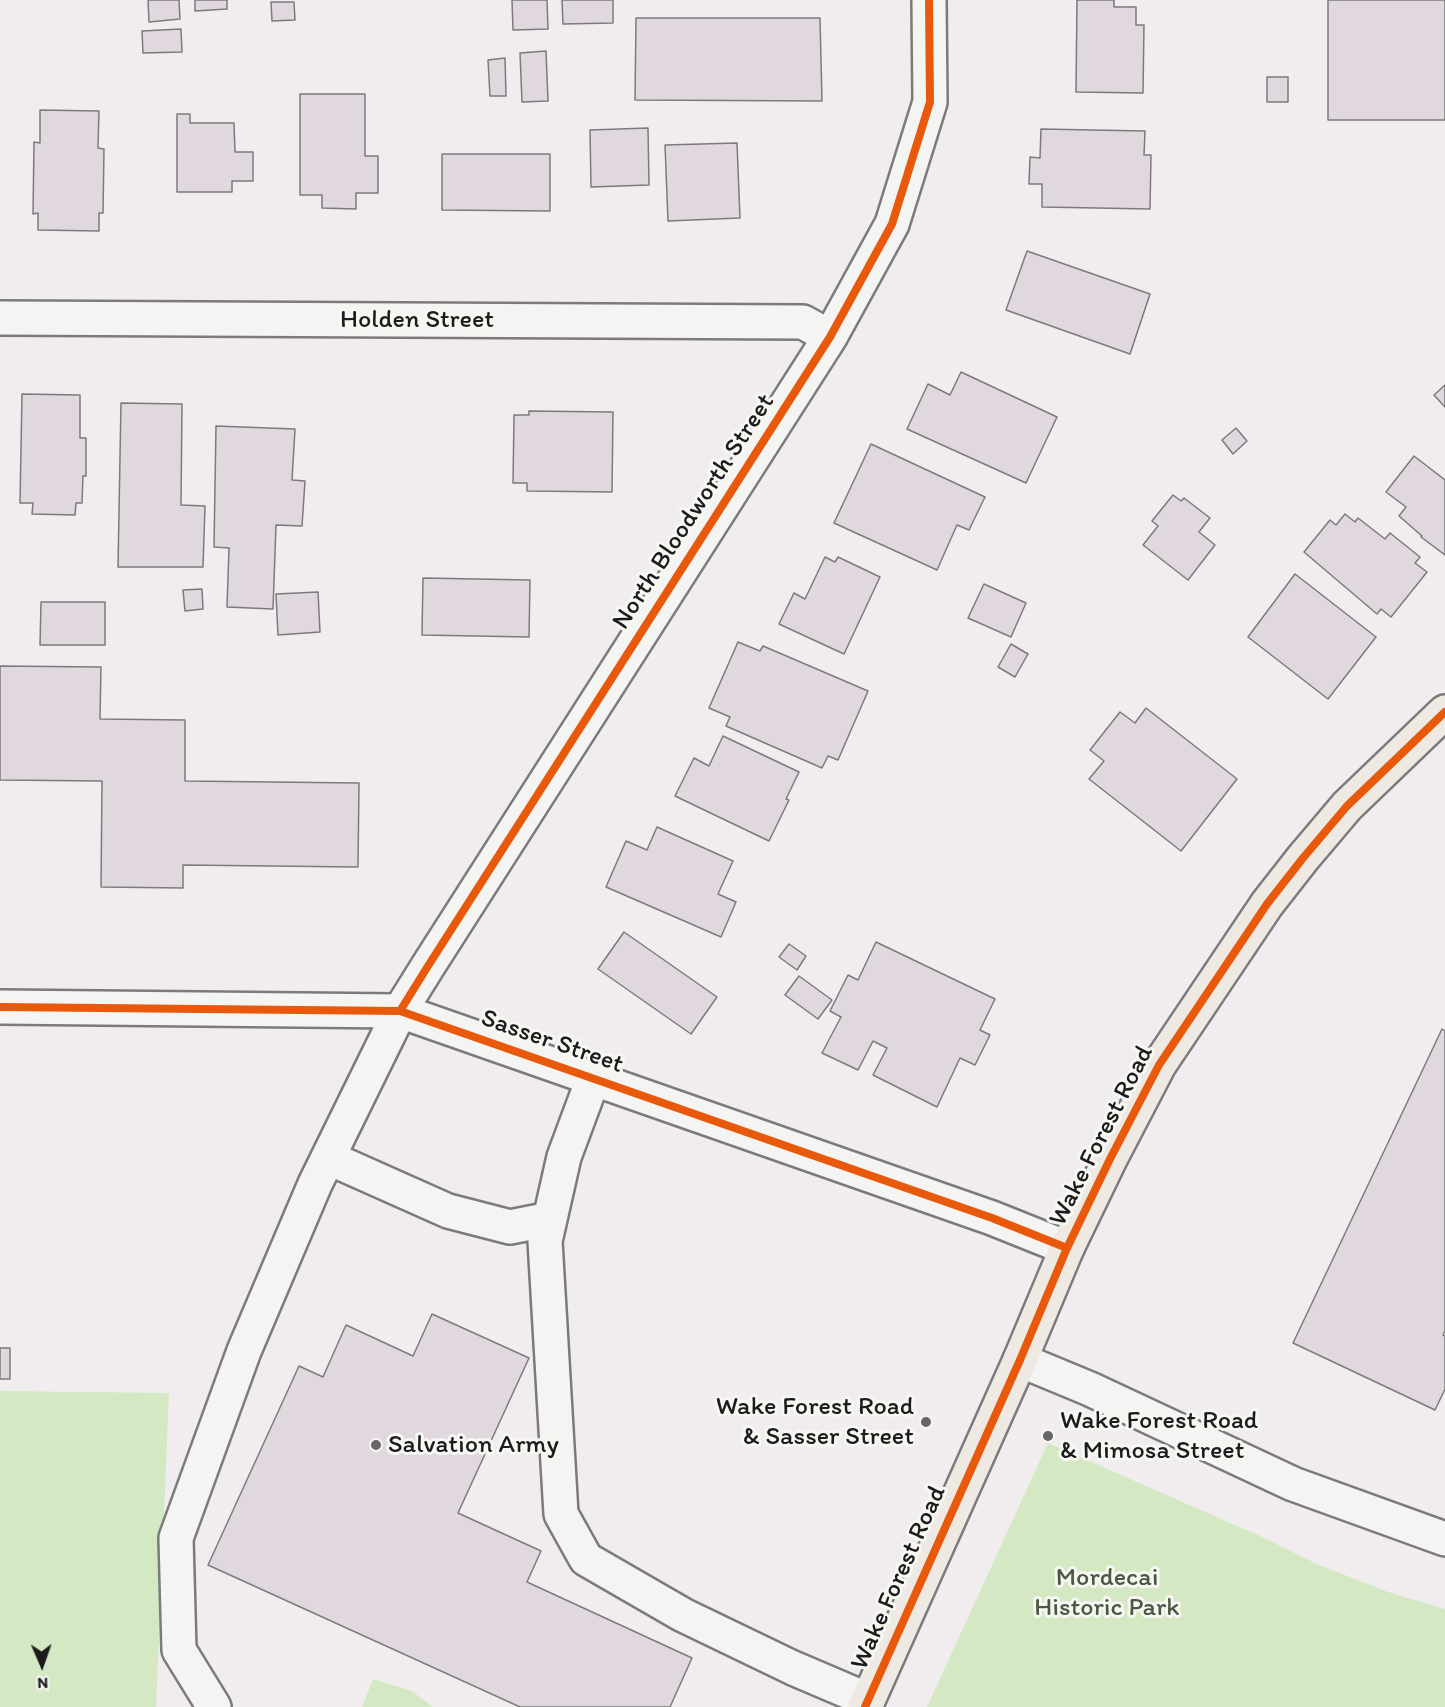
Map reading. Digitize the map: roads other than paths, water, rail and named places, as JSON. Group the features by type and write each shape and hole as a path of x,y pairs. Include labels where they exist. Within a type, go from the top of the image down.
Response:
{"main road":[{"name":"Wake Forest Road","path":"866,1704 1020,1360 1067,1248 1159,1065 1267,904 1347,806 1445,712"}],"street":[{"name":"North Bloodworth Street","path":"214,1707 179,1650 176,1538 244,1351 315,1184 400,1011 831,338 892,224 930,102 929,0"},
{"name":"Holden Street","path":"0,318 803,322 831,338"},
{"name":"Sasser Street","path":"0,1007 400,1011 992,1218 1067,1248"},
{"path":"593,1079 564,1157 545,1241 561,1514 586,1559 682,1615 866,1704"},
{"path":"329,1158 448,1211 510,1227 550,1219"},
{"path":"1020,1360 1090,1389 1293,1484 1445,1539"}],"place":[{"name":"Wake Forest Road & Sasser Street","path":"926,1422"},
{"name":"Wake Forest Road & Mimosa Street","path":"1048,1436"},
{"name":"Salvation Army","path":"376,1445"}],"park label":[{"name":"Mordecai Historic Park","path":"1107,1593"}]}
